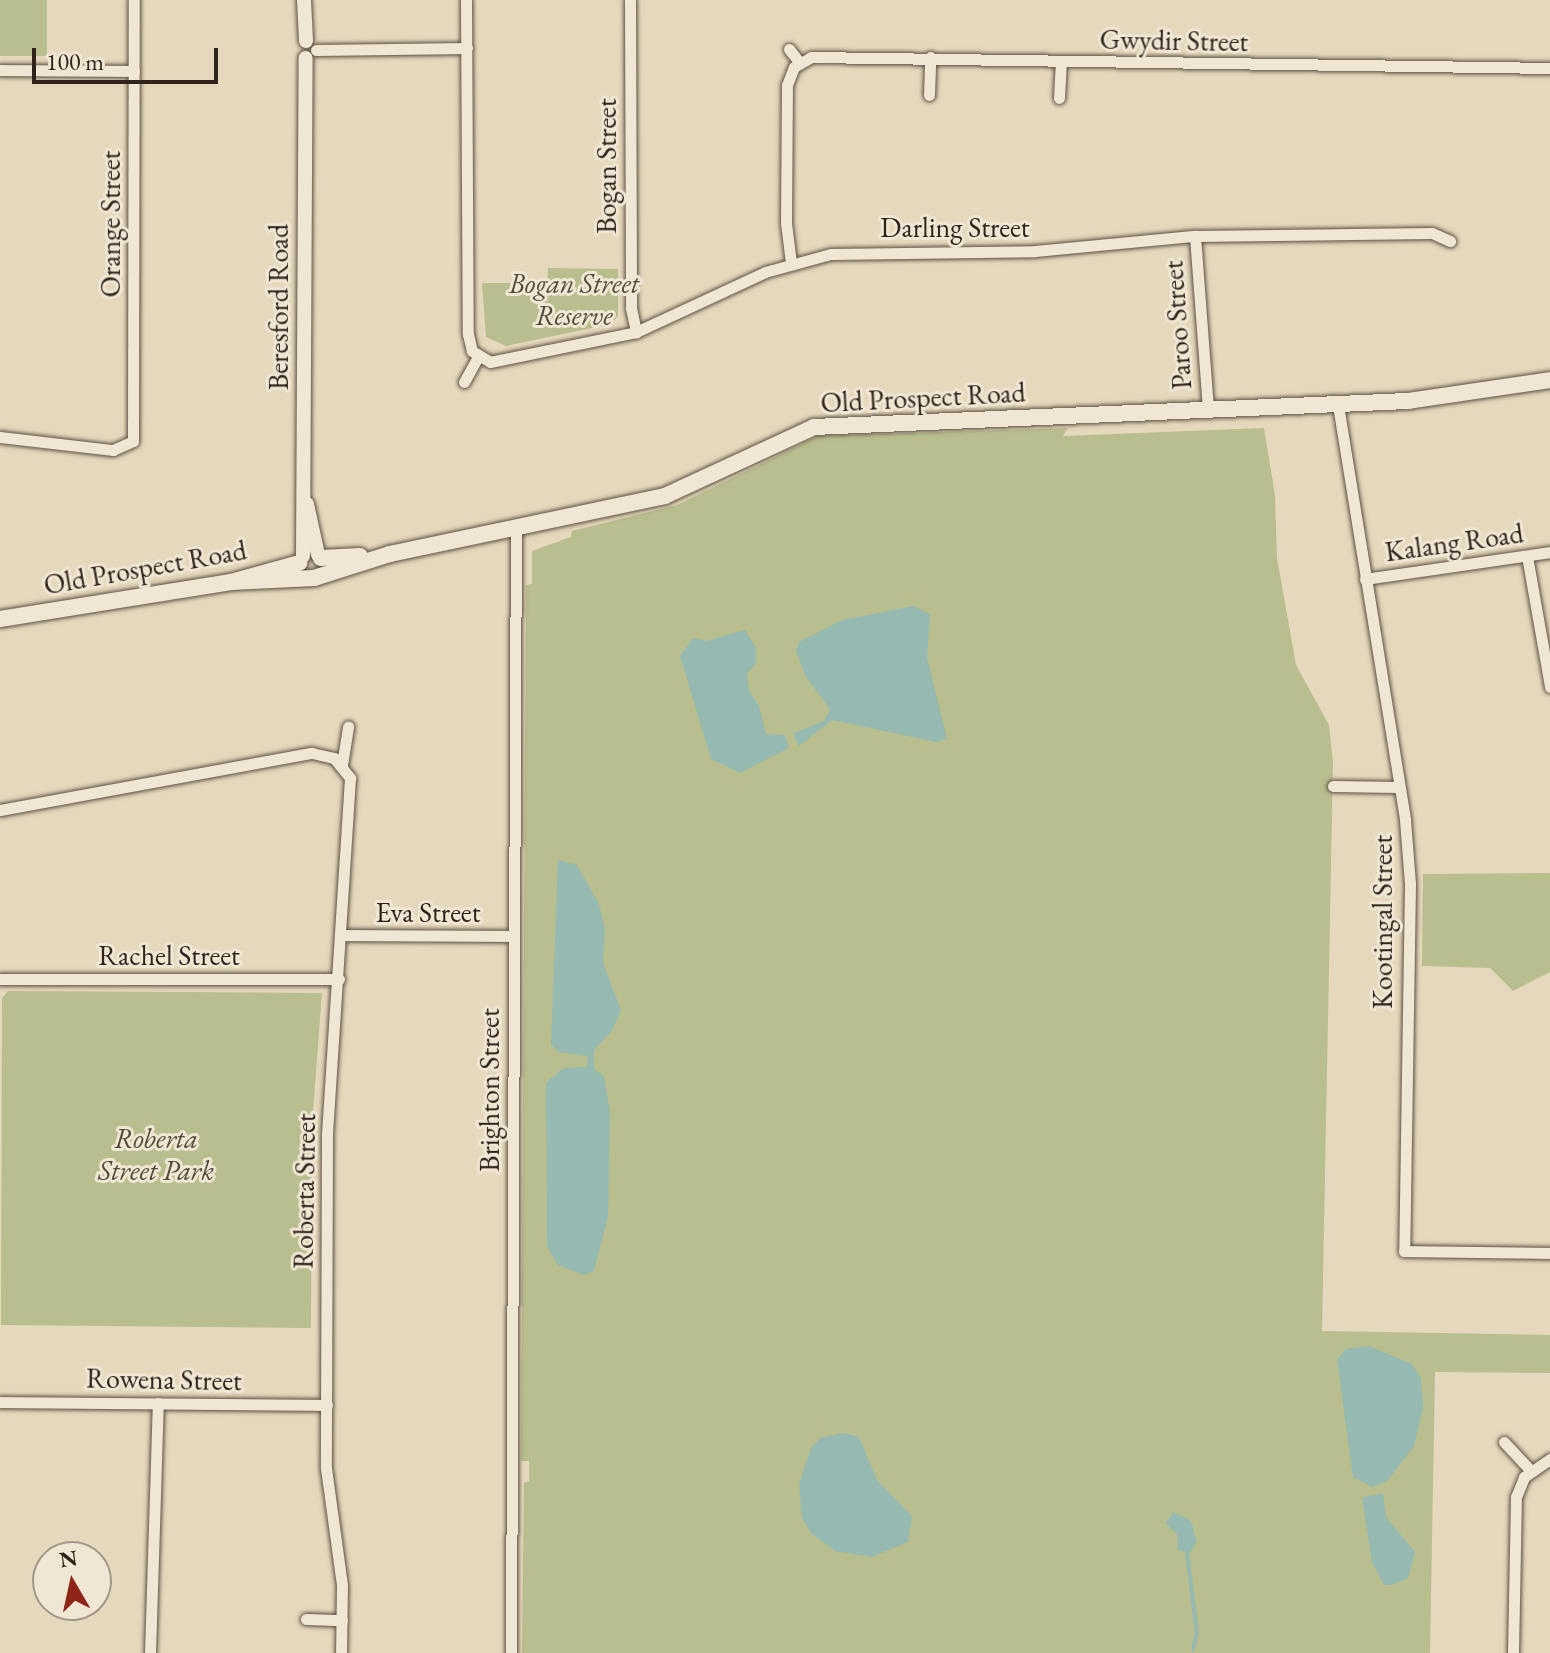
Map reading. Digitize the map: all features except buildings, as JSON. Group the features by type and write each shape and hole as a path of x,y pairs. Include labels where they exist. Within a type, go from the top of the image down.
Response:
{"main road":[{"name":"Old Prospect Road","path":"0,619 231,582 312,564 390,554 665,496 814,427 1434,399 1550,380"}],"street":[{"name":"Orange Street","path":"0,437 113,450 132,448 135,430 134,0"},
{"name":"Beresford Road","path":"304,0 309,50 307,504 312,564"},
{"path":"464,382 478,357 468,334 466,0"},
{"name":"Bogan Street","path":"630,0 631,308 636,332"},
{"path":"309,50 467,48"},
{"path":"789,49 799,62 787,85 791,263"},
{"name":"Gwydir Street","path":"799,62 819,56 1550,68"},
{"path":"929,95 930,57"},
{"path":"1059,98 1061,62"},
{"path":"0,70 134,71"},
{"name":"Darling Street","path":"478,357 494,362 636,332 791,263 849,252 1035,251 1195,236 1432,233 1450,241"},
{"name":"Paroo Street","path":"1195,236 1208,410"},
{"name":"Kootingal Street","path":"1338,405 1398,787 1410,884 1404,1251 1550,1253"},
{"name":"Brighton Street","path":"511,1653 516,528"},
{"name":"Kalang Road","path":"1365,579 1550,552"},
{"path":"1527,556 1550,687"},
{"name":"Roberta Street","path":"341,1653 342,1585 326,1468 327,1135 352,790 342,765 348,726"},
{"path":"0,810 11,804 312,753 342,765"},
{"path":"1333,786 1398,787"},
{"name":"Eva Street","path":"342,935 514,936"},
{"name":"Rachel Street","path":"0,979 339,979"},
{"name":"Rowena Street","path":"0,1402 327,1405"},
{"path":"150,1653 158,1403"},
{"path":"1504,1442 1530,1470"},
{"path":"1513,1653 1516,1497 1530,1470 1550,1459"},
{"path":"306,1619 342,1620"}],"green space":[{"path":"0,0 47,0 47,56 0,56"},
{"name":"Bogan Street Reserve","path":"548,268 618,269 618,316 611,324 506,346 486,337 482,283 547,283"},
{"path":"1068,428 1063,436 1264,428 1275,495 1277,558 1296,665 1329,725 1333,762 1322,1331 1550,1335 1550,1373 1435,1372 1430,1653 522,1653 524,1483 529,1481 529,1461 521,1461 526,585 532,584 532,551 571,537 572,531 677,505 818,436"},
{"path":"1550,873 1550,972 1513,991 1490,968 1422,966 1423,874"},
{"name":"Roberta Street Park","path":"8,991 322,993 312,1126 311,1328 1,1325 2,998"}],"water":[{"path":"913,606 930,614 927,658 947,739 936,742 832,720 799,746 793,733 824,721 830,709 806,677 796,651 799,642 842,620"},
{"path":"745,630 756,648 756,663 747,674 749,690 759,706 766,734 785,735 789,748 740,773 711,759 680,656 693,638 706,641"},
{"path":"558,860 577,865 599,904 605,930 603,963 621,1010 612,1031 594,1050 594,1069 604,1076 610,1112 608,1217 594,1271 584,1275 558,1265 547,1246 546,1083 563,1068 587,1067 588,1056 559,1052 551,1045"},
{"path":"1369,1346 1412,1364 1421,1378 1423,1407 1414,1446 1387,1481 1372,1487 1353,1477 1337,1360 1346,1349"},
{"path":"843,1433 859,1437 877,1480 912,1516 908,1542 872,1557 835,1551 811,1533 802,1518 799,1484 812,1446 822,1437"},
{"path":"1383,1493 1386,1517 1415,1552 1408,1578 1392,1585 1384,1585 1372,1562 1362,1498"},
{"path":"1174,1512 1191,1521 1197,1542 1190,1553 1178,1550 1177,1534 1165,1523"}],"waterway":[{"path":"1187,1553 1197,1633 1193,1649"}]}
